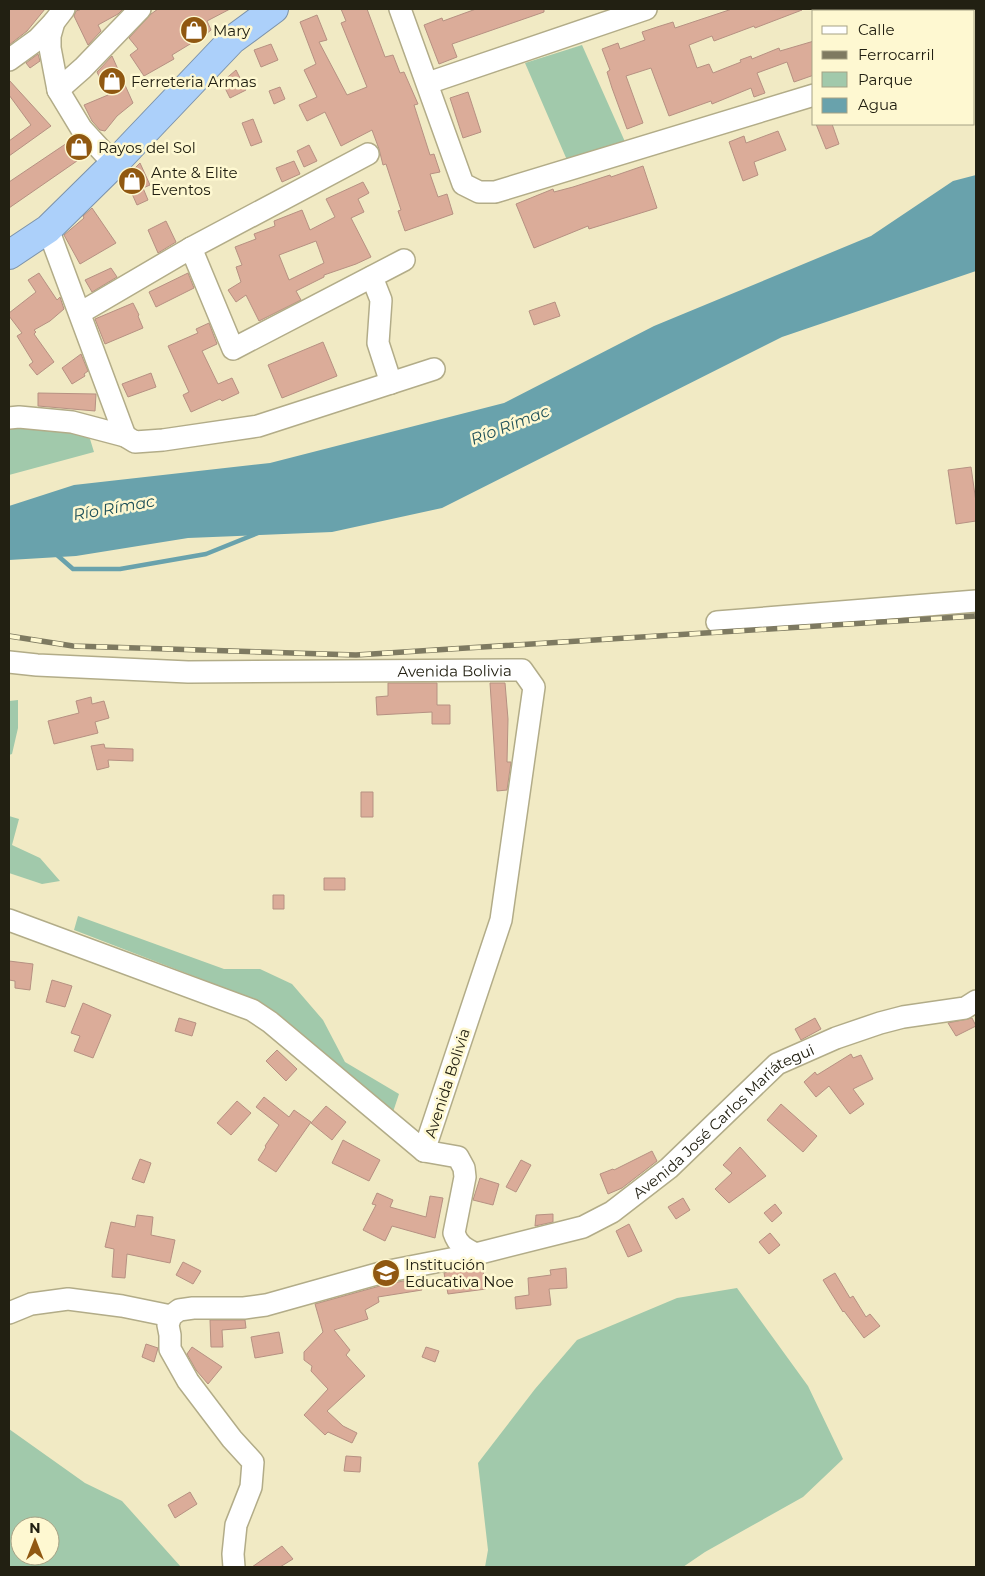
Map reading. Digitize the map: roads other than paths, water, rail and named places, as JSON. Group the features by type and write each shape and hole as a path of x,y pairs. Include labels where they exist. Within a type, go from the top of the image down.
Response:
{"highway":[{"path":"9,255 48,229 114,164 232,40 274,9"}],"street":[{"path":"58,90 83,68 140,9"},
{"path":"400,9 464,184 479,192 495,192 812,96"},
{"path":"428,83 633,11"},
{"path":"59,16 50,48 58,90 81,128 114,164"},
{"path":"9,60 38,39 59,16"},
{"path":"80,313 191,248 368,154"},
{"path":"48,229 125,436"},
{"path":"191,248 233,349 404,260"},
{"path":"372,277 381,300 378,343 391,383"},
{"path":"9,418 19,416 72,422 125,436 135,442 163,440 258,426 434,369"},
{"path":"717,622 976,601"},
{"name":"Avenida Bolivia","path":"9,662 188,672 522,670 534,687 500,920 424,1152"},
{"path":"9,920 252,1010 270,1022 424,1152 458,1157 464,1168 465,1177 454,1233 456,1240 462,1247 476,1254"},
{"name":"Avenida José Carlos Mariátegui","path":"171,1316 179,1310 193,1308 244,1308 266,1305 384,1272 476,1254 583,1227 612,1212 670,1168 777,1064 836,1038 880,1023 903,1017 965,1008 976,1001"},
{"path":"9,1313 32,1304 68,1299 122,1306 171,1316 168,1325 170,1350 188,1381 232,1439 253,1462 251,1487 236,1526 233,1554 234,1567"}],"water":[{"name":"Río Rímac","path":"976,175 976,271 782,337 442,508 332,532 188,538 76,556 9,560 9,506 74,485 270,463 504,403 654,326 871,236 953,181"}],"waterway":[{"path":"57,555 73,569 120,569 206,554 258,533"}],"railway":[{"path":"9,636 73,646 356,655 976,616"}],"place":[{"name":"Mary","path":"194,30"},
{"name":"Ferreteria Armas","path":"112,81"},
{"name":"Rayos del Sol","path":"79,147"},
{"name":"Ante & Elite Eventos","path":"132,181"},
{"name":"Institución Educativa Noe","path":"386,1273"}]}
